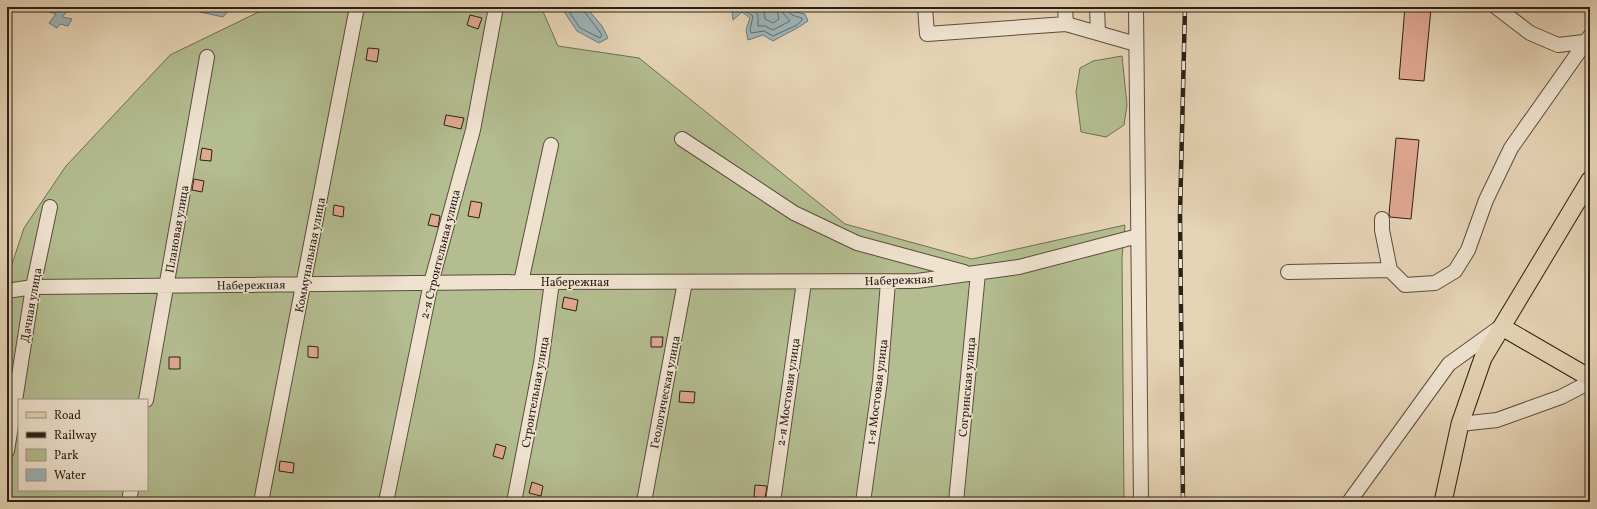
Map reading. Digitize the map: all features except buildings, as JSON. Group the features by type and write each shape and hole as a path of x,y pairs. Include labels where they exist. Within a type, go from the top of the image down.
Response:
{"main road":[{"path":"1443,502 1460,424 1483,358 1590,180"},
{"path":"1502,327 1590,378"}],"street":[{"name":"Коммунальная улица","path":"261,502 357,7"},
{"name":"2-я Строительная улица","path":"386,502 431,283 473,130 496,7"},
{"path":"925,7 927,34 1066,24 1136,44"},
{"path":"1065,7 1066,24"},
{"path":"1097,7 1098,33"},
{"path":"1136,7 1141,502"},
{"path":"1496,7 1530,32 1558,45 1587,39"},
{"path":"1382,219 1382,230 1390,270 1405,285 1435,283 1455,271 1468,250 1486,200 1511,148 1587,39"},
{"name":"Плановая улица","path":"146,399 207,57"},
{"path":"682,139 794,213 857,243 974,273"},
{"path":"521,282 551,145"},
{"name":"Дачная улица","path":"7,451 33,287 50,207"},
{"name":"Набережная","path":"7,291 33,287 521,282 917,282 1019,267 1138,236"},
{"path":"1288,272 1390,270"},
{"name":"Согринская улица","path":"956,502 974,273"},
{"name":"Строительная улица","path":"514,502 541,363 552,282"},
{"name":"Геологическая улица","path":"644,502 685,282"},
{"name":"2-я Мостовая улица","path":"773,502 804,282"},
{"name":"1-я Мостовая улица","path":"863,502 880,381 888,282"},
{"path":"1349,502 1449,364 1502,327"},
{"path":"1460,424 1497,420 1561,397 1590,382"},
{"path":"129,502 131,491"}],"green space":[{"path":"269,7 541,7 558,46 639,58 845,224 972,259 1125,225 1122,257 1124,502 7,502 7,270 10,270 24,228 66,166 170,55"},
{"path":"1122,56 1127,105 1124,125 1106,137 1081,132 1076,92 1080,68 1093,61"}],"water":[{"path":"46,7 80,7 77,11 68,11 62,17 72,19 68,26 60,24 57,28 49,23 56,14 47,11"},
{"path":"204,7 232,7 223,17 200,12"},
{"path":"561,7 586,7 602,26 608,38 599,43 577,31"},
{"path":"736,7 789,7 795,12 805,14 808,21 773,41 763,35 748,40 746,30 750,18 742,12 733,20 732,12"}],"railway":[{"path":"1183,502 1180,215 1185,7"}]}
